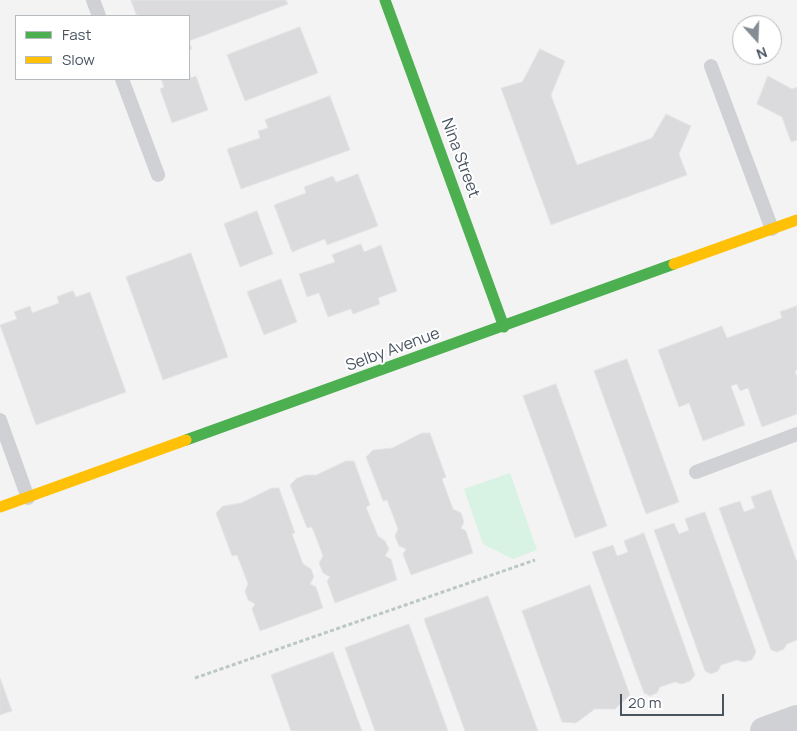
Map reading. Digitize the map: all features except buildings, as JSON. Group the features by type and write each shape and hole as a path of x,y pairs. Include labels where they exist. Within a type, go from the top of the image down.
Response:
{"street":[{"name":"Nina Street","path":"385,0 504,327"},
{"name":"Selby Avenue","path":"0,507 797,220"},
{"path":"764,731 797,719"}],"lane":[{"path":"93,0 99,15"},
{"path":"711,66 772,229"},
{"path":"122,80 158,175"},
{"path":"0,420 28,498"},
{"path":"696,472 797,434"}],"path":[{"path":"195,678 535,560"}],"green space":[{"path":"510,473 537,550 513,559 483,544 464,489"}],"traffic: fast":[{"path":"385,0 504,327"},
{"path":"186,440 674,264"}],"traffic: slow":[{"path":"674,264 797,220"},
{"path":"0,507 186,440"}]}
